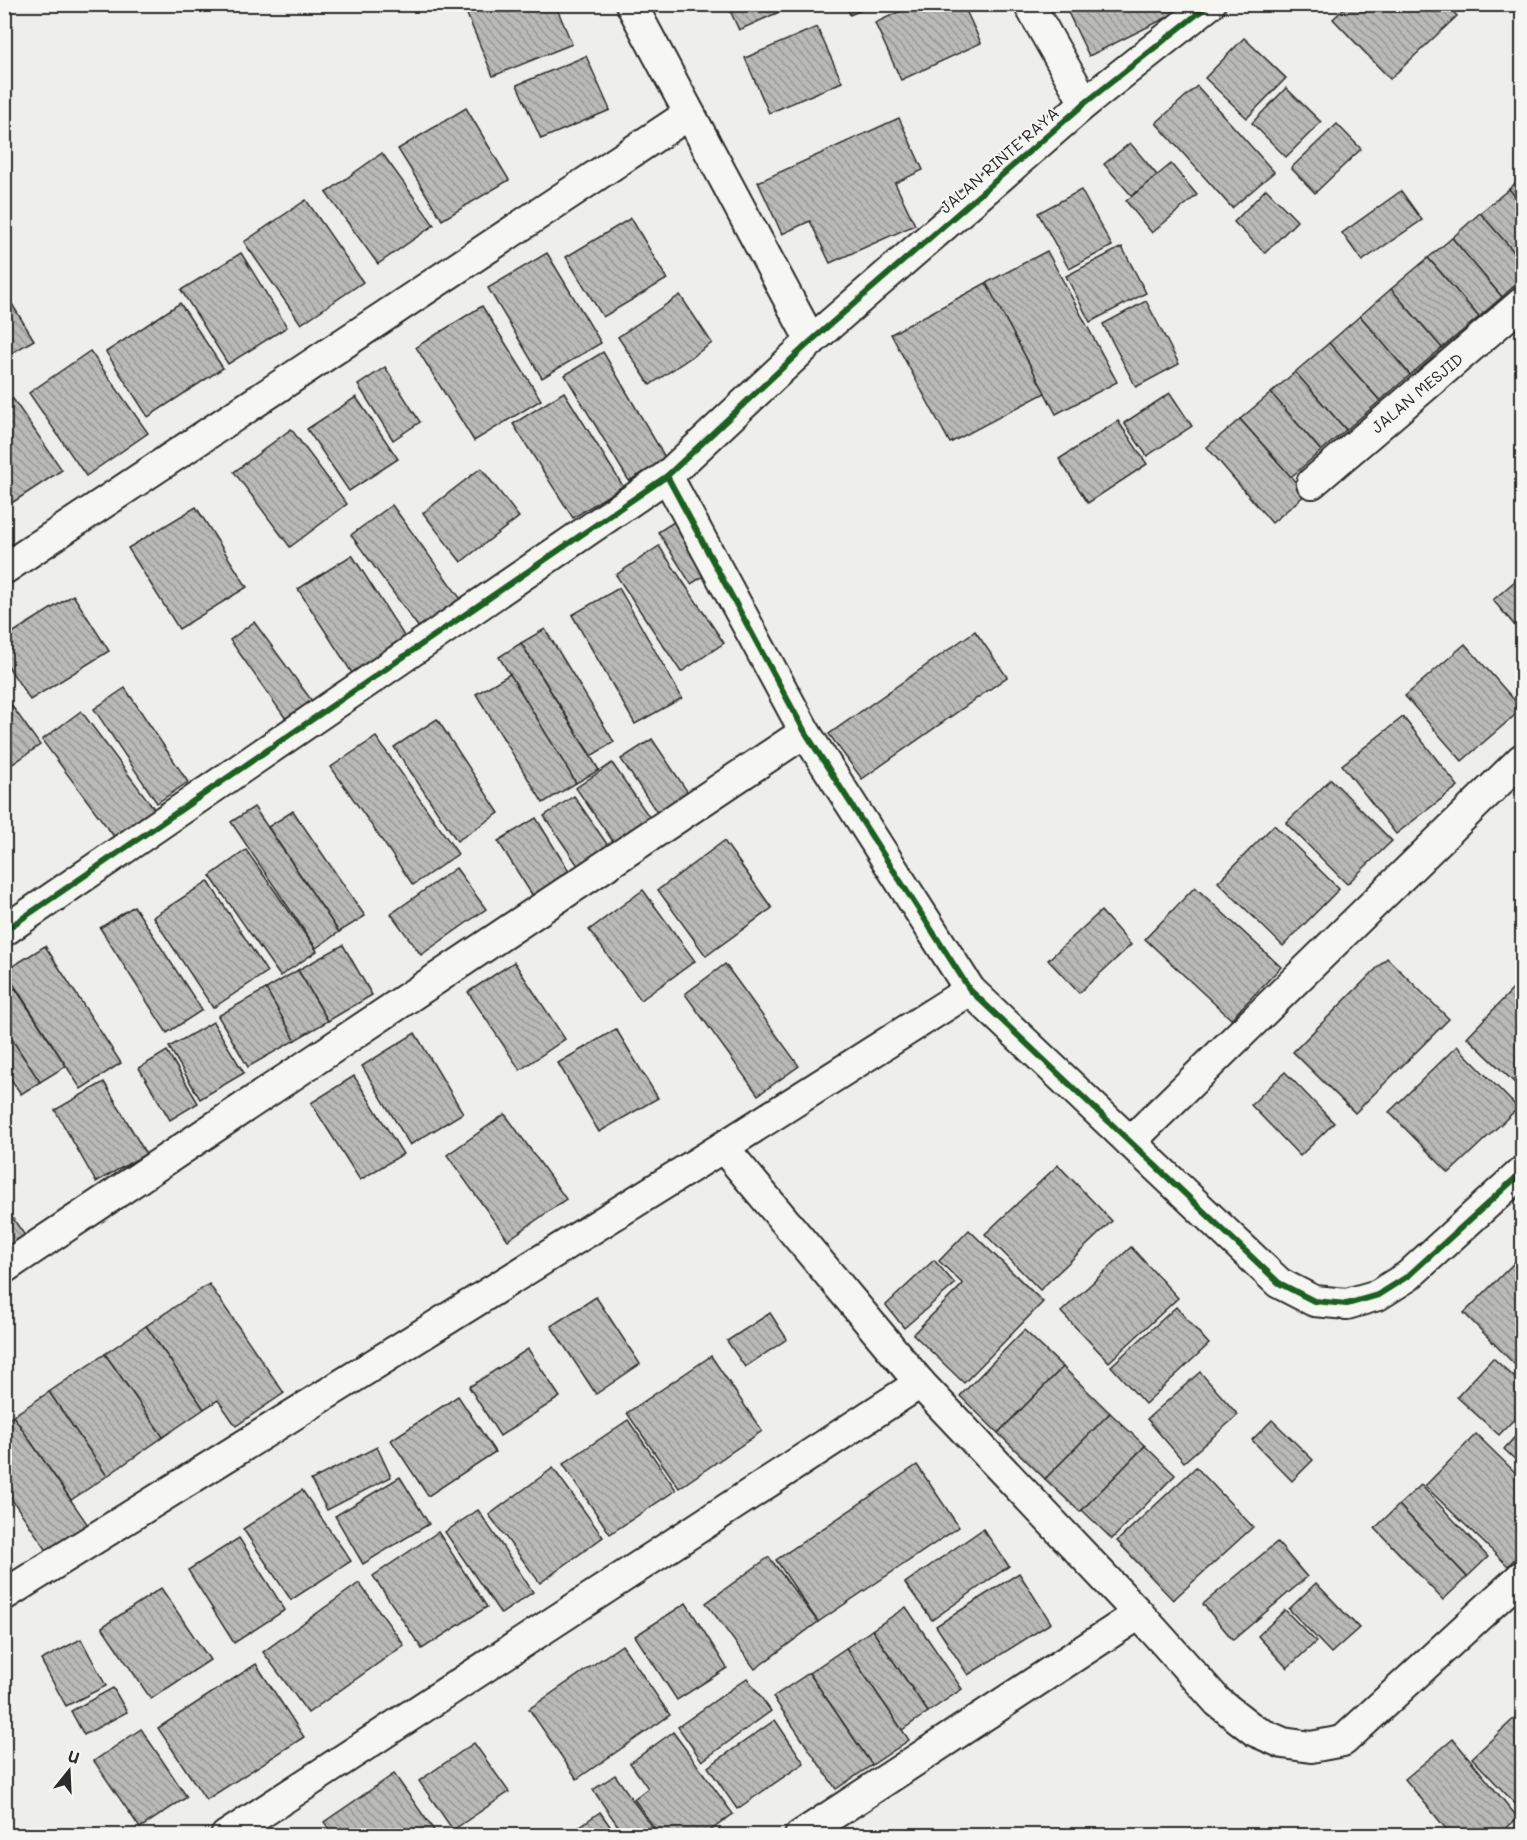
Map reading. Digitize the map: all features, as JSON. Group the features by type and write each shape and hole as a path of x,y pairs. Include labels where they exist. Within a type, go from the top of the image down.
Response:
{"street":[{"path":"631,4 811,341"},
{"path":"1029,4 1085,104"},
{"name":"JALAN RINTE RAYA","path":"4,931 667,476 811,341 1085,104 1210,4"},
{"path":"4,569 689,114"},
{"name":"JALAN MESJID","path":"1312,483 1522,303"},
{"path":"667,476 805,732 970,990 1279,1283 1314,1301 1347,1304 1378,1295 1408,1276 1522,1172"},
{"path":"4,1268 805,732"},
{"path":"1130,1142 1522,759"},
{"path":"4,1595 723,1147 970,990"},
{"path":"723,1147 920,1383 1139,1614 1218,1702 1255,1731 1283,1743 1311,1748 1343,1741 1522,1576"},
{"path":"226,1836 920,1383"},
{"path":"800,1836 1139,1614"}],"building":[{"path":"470,4 555,4 572,44 493,76 464,7"},
{"path":"727,4 797,4 739,30"},
{"path":"846,4 875,4 850,15"},
{"path":"915,4 963,4 981,43 901,80 875,23"},
{"path":"1064,4 1176,4 1180,11 1089,56"},
{"path":"1349,4 1446,4 1457,16 1390,79 1333,19"},
{"path":"817,27 842,82 769,113 745,58"},
{"path":"1244,38 1286,78 1247,118 1205,78"},
{"path":"586,56 610,110 541,139 517,85"},
{"path":"1197,86 1274,172 1232,208 1156,123"},
{"path":"1286,88 1321,122 1286,157 1252,123"},
{"path":"466,108 509,180 442,220 398,149"},
{"path":"899,118 923,170 895,183 915,225 830,263 810,221 782,234 758,182"},
{"path":"1337,124 1361,149 1315,193 1291,168"},
{"path":"1130,143 1157,175 1132,196 1104,164"},
{"path":"382,153 434,225 378,264 326,193"},
{"path":"1171,164 1197,195 1152,233 1126,201"},
{"path":"1522,177 1522,205 1509,189"},
{"path":"1266,189 1297,221 1265,253 1234,222"},
{"path":"1509,189 1522,205 1522,261 1480,213"},
{"path":"1081,190 1112,246 1069,269 1038,213"},
{"path":"1401,191 1422,220 1362,261 1342,233"},
{"path":"306,200 363,282 301,324 244,242"},
{"path":"1480,213 1522,261 1522,279 1502,297 1452,238"},
{"path":"631,218 667,279 603,317 566,257"},
{"path":"1452,238 1502,297 1479,317 1428,258"},
{"path":"1122,247 1146,293 1090,322 1066,276"},
{"path":"1047,251 1117,382 1056,414 986,283"},
{"path":"241,253 287,327 228,364 181,290"},
{"path":"547,253 601,343 542,378 488,288"},
{"path":"1428,258 1479,317 1442,348 1391,289"},
{"path":"986,283 1045,393 950,443 891,334"},
{"path":"1391,289 1442,348 1410,375 1360,316"},
{"path":"4,291 34,340 5,357 4,356"},
{"path":"680,295 712,343 650,385 618,337"},
{"path":"1146,301 1179,364 1136,387 1103,324"},
{"path":"180,303 223,368 148,417 106,352"},
{"path":"482,306 541,400 474,441 416,347"},
{"path":"1360,316 1410,375 1380,401 1329,343"},
{"path":"1329,343 1380,401 1346,430 1295,372"},
{"path":"90,351 148,433 86,476 29,393"},
{"path":"603,352 666,459 629,481 565,375"},
{"path":"385,367 420,422 393,440 358,385"},
{"path":"1295,372 1346,430 1321,451 1271,393"},
{"path":"564,392 623,486 573,518 513,424"},
{"path":"1170,393 1192,426 1147,456 1124,423"},
{"path":"1271,393 1321,451 1291,477 1240,419"},
{"path":"356,397 398,459 349,491 307,429"},
{"path":"13,399 62,470 4,508 4,404"},
{"path":"1240,419 1306,494 1272,523 1207,447"},
{"path":"1118,421 1147,464 1088,503 1059,459"},
{"path":"291,429 347,504 290,547 234,472"},
{"path":"481,468 519,517 461,562 423,513"},
{"path":"392,505 463,602 422,632 351,535"},
{"path":"196,507 247,587 179,629 128,548"},
{"path":"677,520 710,572 691,584 658,532"},
{"path":"659,546 724,643 681,672 616,575"},
{"path":"352,555 406,639 352,673 298,589"},
{"path":"1522,575 1522,634 1493,600"},
{"path":"619,588 682,698 635,724 572,615"},
{"path":"73,595 109,651 30,700 4,660 4,638"},
{"path":"254,622 312,701 286,719 230,640"},
{"path":"545,629 614,742 591,756 521,643"},
{"path":"975,631 1007,677 862,779 829,734"},
{"path":"521,643 599,770 576,783 499,657"},
{"path":"1465,644 1522,709 1462,761 1405,696"},
{"path":"510,674 576,783 543,803 476,694"},
{"path":"125,688 188,782 157,803 94,709"},
{"path":"4,695 40,745 4,770"},
{"path":"81,711 158,814 118,842 42,740"},
{"path":"1403,717 1458,786 1396,834 1342,765"},
{"path":"437,719 499,813 457,841 394,747"},
{"path":"376,737 458,854 413,885 331,767"},
{"path":"652,739 689,794 658,814 621,759"},
{"path":"612,763 650,818 614,843 576,788"},
{"path":"1331,779 1392,841 1347,884 1286,823"},
{"path":"574,796 611,850 581,870 544,816"},
{"path":"254,807 339,932 316,948 231,822"},
{"path":"293,811 365,916 339,932 268,827"},
{"path":"536,818 573,878 536,901 498,841"},
{"path":"1274,825 1339,889 1283,946 1218,882"},
{"path":"724,841 772,908 706,956 658,890"},
{"path":"246,850 317,951 280,976 210,876"},
{"path":"456,868 486,909 421,955 391,914"},
{"path":"208,881 267,972 213,1008 153,917"},
{"path":"1195,887 1281,967 1231,1019 1145,939"},
{"path":"643,890 695,961 641,1000 589,930"},
{"path":"134,906 202,1010 167,1033 100,928"},
{"path":"1101,911 1131,945 1079,993 1048,960"},
{"path":"343,945 372,995 328,1021 298,970"},
{"path":"45,946 121,1063 81,1089 5,971"},
{"path":"1387,958 1449,1019 1355,1113 1293,1052"},
{"path":"514,962 565,1039 520,1070 468,992"},
{"path":"725,964 799,1066 758,1095 685,994"},
{"path":"298,970 328,1021 295,1040 266,989"},
{"path":"1517,985 1522,990 1522,1090 1467,1037"},
{"path":"15,988 66,1066 40,1082 4,1028 4,995"},
{"path":"266,989 295,1040 248,1067 218,1016"},
{"path":"213,1022 244,1073 200,1099 169,1047"},
{"path":"616,1029 658,1098 599,1132 558,1063"},
{"path":"415,1033 463,1113 410,1145 362,1066"},
{"path":"9,1035 40,1082 21,1094 4,1069 4,1038"},
{"path":"1457,1046 1518,1108 1449,1173 1389,1112"},
{"path":"167,1051 198,1103 170,1120 139,1068"},
{"path":"1285,1072 1334,1123 1300,1156 1251,1105"},
{"path":"354,1076 403,1154 360,1180 311,1103"},
{"path":"104,1082 146,1154 96,1182 55,1110"},
{"path":"505,1114 566,1199 508,1240 447,1155"},
{"path":"1058,1165 1112,1221 1040,1290 985,1234"},
{"path":"4,1206 26,1237 4,1252"},
{"path":"969,1230 1043,1302 964,1383 913,1334 963,1284 939,1261"},
{"path":"1131,1247 1178,1298 1109,1362 1061,1312"},
{"path":"1522,1255 1522,1370 1521,1371 1464,1313"},
{"path":"934,1260 955,1284 904,1328 886,1305"},
{"path":"209,1284 284,1393 236,1426 218,1400 204,1409 146,1326"},
{"path":"596,1297 640,1364 596,1394 551,1326"},
{"path":"1176,1307 1209,1344 1145,1404 1111,1366"},
{"path":"770,1313 787,1339 745,1367 727,1341"},
{"path":"146,1326 204,1409 163,1437 105,1354"},
{"path":"1024,1330 1063,1367 998,1433 960,1396"},
{"path":"528,1349 560,1397 500,1436 469,1387"},
{"path":"105,1354 163,1437 107,1476 49,1392"},
{"path":"711,1356 762,1431 679,1488 627,1413"},
{"path":"1493,1358 1522,1384 1522,1411 1499,1435 1457,1397"},
{"path":"1063,1367 1110,1413 1045,1479 998,1433"},
{"path":"1200,1372 1238,1415 1184,1462 1147,1419"},
{"path":"49,1392 107,1476 71,1500 13,1416"},
{"path":"458,1396 495,1452 428,1496 391,1440"},
{"path":"1110,1413 1145,1446 1080,1512 1045,1479"},
{"path":"13,1416 88,1525 48,1552 4,1488 4,1422"},
{"path":"628,1420 676,1490 610,1534 563,1464"},
{"path":"1272,1420 1313,1460 1292,1481 1252,1440"},
{"path":"1522,1429 1522,1466 1504,1449"},
{"path":"1476,1434 1522,1479 1522,1551 1508,1566 1425,1486"},
{"path":"1145,1446 1175,1475 1112,1539 1082,1510"},
{"path":"377,1447 391,1477 327,1510 311,1480"},
{"path":"917,1465 959,1527 818,1622 776,1560"},
{"path":"1196,1467 1253,1527 1173,1600 1117,1541"},
{"path":"553,1468 603,1537 540,1583 489,1515"},
{"path":"400,1477 429,1524 363,1564 335,1516"},
{"path":"1421,1485 1488,1557 1467,1577 1399,1505"},
{"path":"302,1490 351,1561 291,1600 243,1529"},
{"path":"1399,1505 1467,1577 1443,1600 1375,1528"},
{"path":"478,1510 533,1592 501,1614 445,1532"},
{"path":"983,1529 1009,1566 932,1620 905,1583"},
{"path":"438,1532 487,1607 422,1649 373,1576"},
{"path":"239,1538 285,1610 234,1643 188,1570"},
{"path":"1277,1542 1307,1577 1233,1640 1203,1604"},
{"path":"769,1557 818,1622 755,1669 706,1603"},
{"path":"1019,1573 1051,1623 968,1675 936,1626"},
{"path":"359,1583 404,1645 308,1713 263,1652"},
{"path":"1316,1583 1359,1628 1331,1653 1289,1609"},
{"path":"161,1588 210,1660 151,1699 102,1627"},
{"path":"686,1603 727,1668 677,1700 635,1636"},
{"path":"906,1607 962,1689 928,1712 872,1630"},
{"path":"1285,1610 1316,1642 1287,1668 1258,1636"},
{"path":"872,1630 928,1712 902,1730 846,1648"},
{"path":"81,1639 106,1686 66,1706 41,1660"},
{"path":"622,1645 670,1715 577,1779 529,1709"},
{"path":"846,1648 909,1740 872,1765 809,1673"},
{"path":"256,1664 304,1737 206,1800 158,1728"},
{"path":"809,1673 872,1765 836,1789 773,1697"},
{"path":"747,1678 771,1711 702,1761 678,1727"},
{"path":"113,1688 127,1712 84,1735 71,1711"},
{"path":"1522,1711 1522,1811 1472,1758"},
{"path":"775,1720 804,1763 737,1809 708,1767"},
{"path":"141,1729 187,1797 140,1828 94,1761"},
{"path":"673,1732 733,1814 703,1836 660,1836 634,1799 648,1788 630,1763"},
{"path":"1453,1739 1518,1818 1497,1836 1452,1836 1405,1779"},
{"path":"474,1743 509,1792 453,1830 419,1781"},
{"path":"394,1774 438,1836 334,1836 324,1822"},
{"path":"615,1775 658,1836 625,1836 593,1790"},
{"path":"600,1812 617,1836 566,1836"},
{"path":"1522,1822 1522,1835 1516,1828"}],"cycle path":[{"path":"4,931 667,476 811,341 1085,103 1210,4"},
{"path":"667,476 805,732 970,990 1279,1283 1314,1301 1347,1304 1378,1295 1408,1276 1522,1172"}]}
